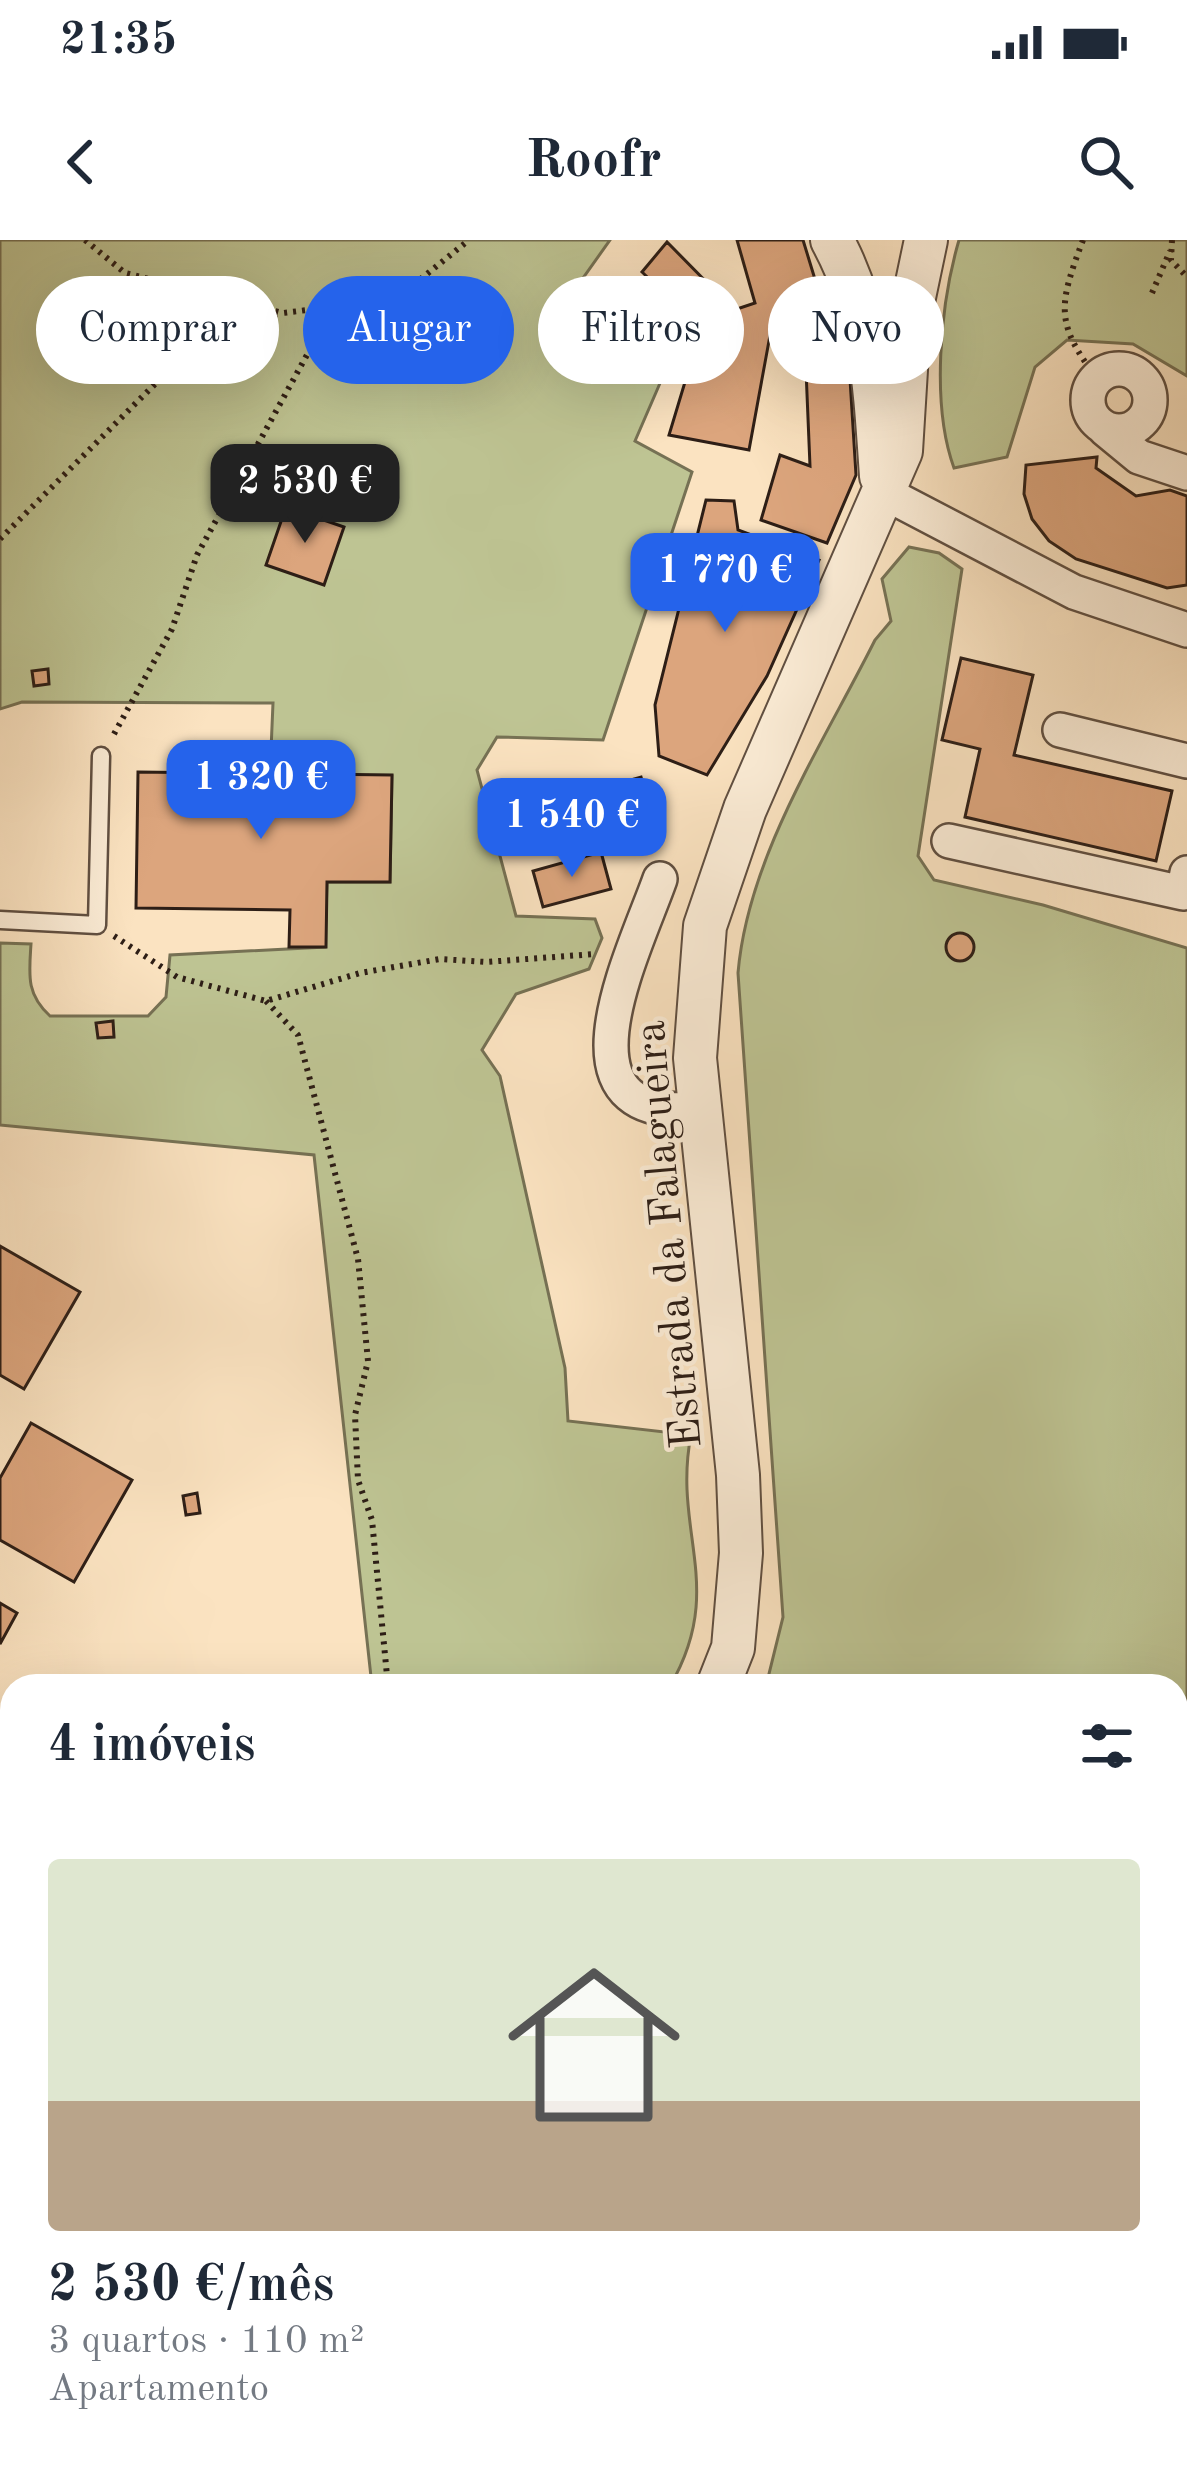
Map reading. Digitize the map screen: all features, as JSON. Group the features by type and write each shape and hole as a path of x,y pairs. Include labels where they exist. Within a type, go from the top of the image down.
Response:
{"street":[{"name":"Estrada da Falagueira","path":"832,240 848,276"},
{"path":"918,276 926,240"},
{"path":"1105,429 1134,428 1150,401 1136,374 1115,369 1097,378 1088,405 1105,429 1139,457 1187,473"},
{"name":"Estrada da Falagueira","path":"722,1674 738,1619 740,1534 698,1109 695,1012 715,889 883,492 872,384"},
{"path":"907,384 905,435 883,492 1074,592 1187,630"},
{"path":"1060,730 1187,761"},
{"path":"950,841 1185,883"},
{"path":"660,880 610,1023 617,1078 638,1100 656,1109 698,1109"}],"lane":[{"path":"0,920 97,925 101,756"}],"path":[{"path":"85,240 124,272 283,314"},
{"path":"425,276 469,240"},
{"path":"1083,240 1064,304 1067,340 1097,378"},
{"path":"1152,293 1172,240"},
{"path":"1170,251 1176,268 1187,277"},
{"path":"0,539 158,381 232,324 303,311"},
{"path":"101,756 172,629 197,555 303,362"},
{"path":"97,925 177,977 266,1001 360,973 440,958 486,962 635,952"},
{"path":"266,1001 298,1036 358,1259 368,1361 355,1415 358,1480 372,1520 387,1674"}],"green space":[{"path":"0,240 610,240 584,276 538,276 538,384 660,384 635,441 692,472 603,740 497,737 477,770 516,916 595,919 602,938 589,969 516,994 482,1050 500,1076 565,1368 568,1421 691,1435 688,1501 697,1589 695,1619 675,1674 371,1674 314,1155 0,1125 0,943 31,944 33,992 50,1016 148,1016 166,997 170,955 325,947 327,882 390,882 392,776 270,774 273,703 22,702 0,709"},
{"path":"959,240 1187,240 1187,376 1133,344 1067,340 1035,367 1007,457 954,468 940,385 944,384 947,294"},
{"path":"909,547 939,553 962,569 918,856 934,880 1043,905 1187,948 1187,1674 769,1674 783,1617 738,973 756,886 772,844 875,640 891,621 882,579"}],"building":[{"path":"737,240 803,240 814,276 768,276 768,346 749,450 669,435 684,384 744,384 744,307 755,303"},
{"path":"667,242 700,276 646,276 642,272"},
{"path":"807,384 850,384 856,475 827,543 761,520 780,455 810,466"},
{"path":"1097,457 1096,468 1136,496 1170,490 1187,496 1187,585 1167,588 1076,559 1049,541 1032,519 1024,494 1026,465"},
{"path":"706,500 734,501 738,530 819,560 767,676 707,775 659,756 655,705"},
{"path":"286,507 344,527 324,585 266,565"},
{"path":"961,658 1033,675 1014,755 1172,791 1156,861 965,817 980,749 942,740"},
{"path":"48,669 49,684 34,686 32,671"},
{"path":"138,772 392,775 390,882 327,882 326,947 289,947 290,910 136,908"},
{"path":"641,777 654,824 603,838 591,791"},
{"path":"601,852 611,889 543,907 533,871"},
{"path":"960,933 970,937 974,947 970,957 960,961 950,957 946,947 950,937"},
{"path":"113,1021 114,1037 98,1038 96,1023"},
{"path":"0,1246 80,1292 24,1389 0,1375"},
{"path":"31,1423 132,1480 74,1582 0,1540 0,1478"},
{"path":"197,1493 200,1513 186,1515 183,1496"},
{"path":"0,1603 17,1613 0,1644"}]}
